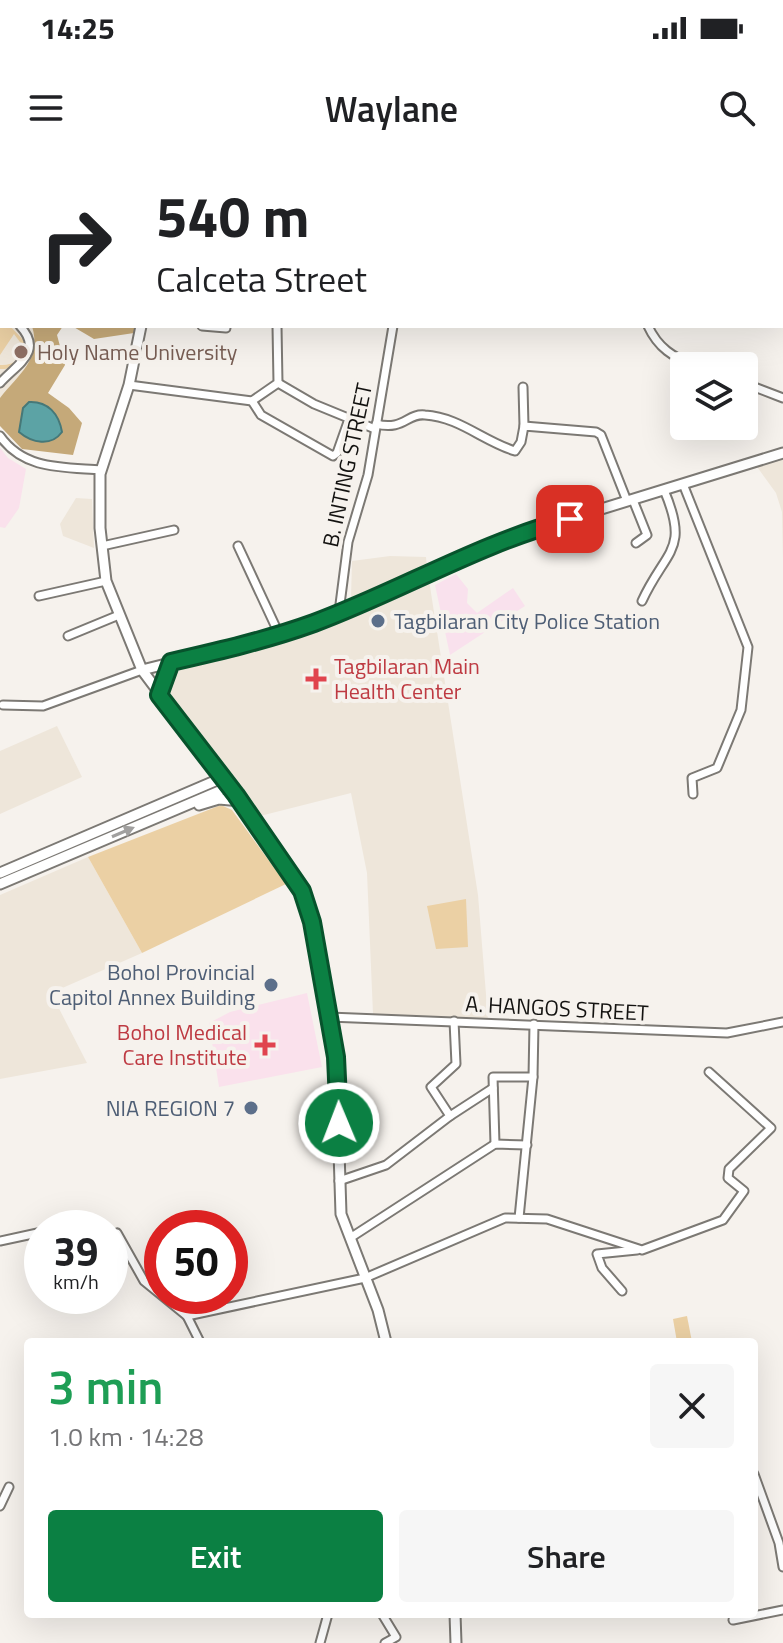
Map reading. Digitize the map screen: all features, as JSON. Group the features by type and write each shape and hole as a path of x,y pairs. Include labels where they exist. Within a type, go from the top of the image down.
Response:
{"main road":[{"path":"141,328 129,385 101,470 102,546 106,581 142,670 241,801 307,901 329,1017 339,1094 341,1214 385,1338"},
{"path":"142,670 279,634 339,612 517,535 783,453"},
{"path":"159,695 171,662"},
{"path":"0,884 222,778"},
{"path":"0,873 229,787"},
{"path":"188,804 219,799 241,801"},
{"path":"455,1618 458,1643"}],"street":[{"path":"0,383 25,361 30,352 30,342 21,328"},
{"path":"277,328 278,383"},
{"name":"B. INTING STREET","path":"339,612 348,542 368,475 393,328"},
{"path":"649,328 656,343 670,354"},
{"path":"129,385 252,401 278,383"},
{"path":"278,383 349,419 376,427 397,426 424,414 447,418 515,451 521,442 524,426 523,387"},
{"path":"758,388 783,398"},
{"path":"252,401 261,415 333,456 337,453 349,419"},
{"path":"524,426 589,431 601,435 647,535 636,543"},
{"path":"0,436 13,455 41,465 101,470"},
{"path":"683,484 748,647 737,722 717,768 692,778 693,794"},
{"path":"642,601 674,543 676,519 664,490"},
{"path":"102,546 174,530"},
{"path":"238,546 279,634"},
{"path":"39,596 106,581"},
{"path":"68,636 119,615"},
{"path":"3,705 43,706 142,670"},
{"name":"A. HANGOS STREET","path":"329,1017 727,1033 783,1022"},
{"path":"450,1116 431,1087 456,1064 454,1021"},
{"path":"519,1218 533,1077 534,1024"},
{"path":"622,1291 602,1268 597,1254 642,1250 723,1220 744,1191 728,1178 729,1169 771,1128 709,1072"},
{"path":"495,1144 493,1077 533,1077"},
{"path":"339,1181 386,1165 493,1088"},
{"path":"350,1238 495,1144 527,1145"},
{"path":"187,1316 365,1278 505,1218 547,1219 642,1250"},
{"path":"0,1241 24,1236"},
{"path":"128,1253 144,1281 187,1316 198,1338"},
{"path":"758,1485 779,1543 783,1567"},
{"path":"0,1506 9,1487"},
{"path":"758,1615 783,1610"},
{"path":"320,1643 327,1618"},
{"path":"384,1618 396,1637 385,1643"},
{"path":"733,1620 743,1618"}],"shaded area":[{"name":"Holy Name University","path":"0,328 44,328 38,363 0,400"},
{"path":"0,328 12,328 27,344 26,350 15,366 0,369 0,365 16,361 21,355 23,346 14,334 0,355"},
{"path":"32,328 62,328 57,335 65,365 48,393 69,408 82,423 73,455 22,449 0,426 0,398 27,365 34,348"},
{"path":"75,328 134,328 134,333 94,339"},
{"path":"0,448 8,458 26,469 19,508 5,528 0,527"},
{"path":"783,457 783,559 782,512 776,493 755,464"},
{"path":"76,498 92,499 94,548 63,536 60,524"},
{"path":"390,556 426,557 427,569 351,598 352,561"},
{"path":"456,574 468,589 467,603 477,613 513,588 525,606 450,655 435,585"},
{"path":"429,580 478,895 488,1019 373,1014 367,873 351,793 260,816 165,686 170,671 309,630"},
{"path":"57,726 82,777 0,814 0,751"},
{"path":"221,805 232,810 286,884 142,953 88,857"},
{"path":"88,857 142,953 51,993 87,1063 0,1079 0,895"},
{"path":"466,899 468,947 436,949 427,906"},
{"name":"Bohol Medical Care Institute","path":"307,993 322,1067 219,1087 209,1023 230,1012"},
{"path":"687,1316 691,1338 676,1338 673,1319"}],"water":[{"path":"29,402 47,406 55,414 62,432 58,437 41,442 19,432 23,408"}],"place":[{"name":"Holy Name University","path":"21,352"},
{"name":"Tagbilaran City Police Station","path":"378,621"},
{"name":"Tagbilaran Main Health Center","path":"316,679"},
{"name":"Bohol Provincial Capitol Annex Building","path":"271,985"},
{"name":"Bohol Medical Care Institute","path":"265,1045"},
{"name":"NIA REGION 7","path":"251,1108"}],"route":[{"path":"339,1123 336,1057 307,901 236,795 159,695 164,675 171,662 246,644 315,622 442,569 483,548 570,519"}]}
